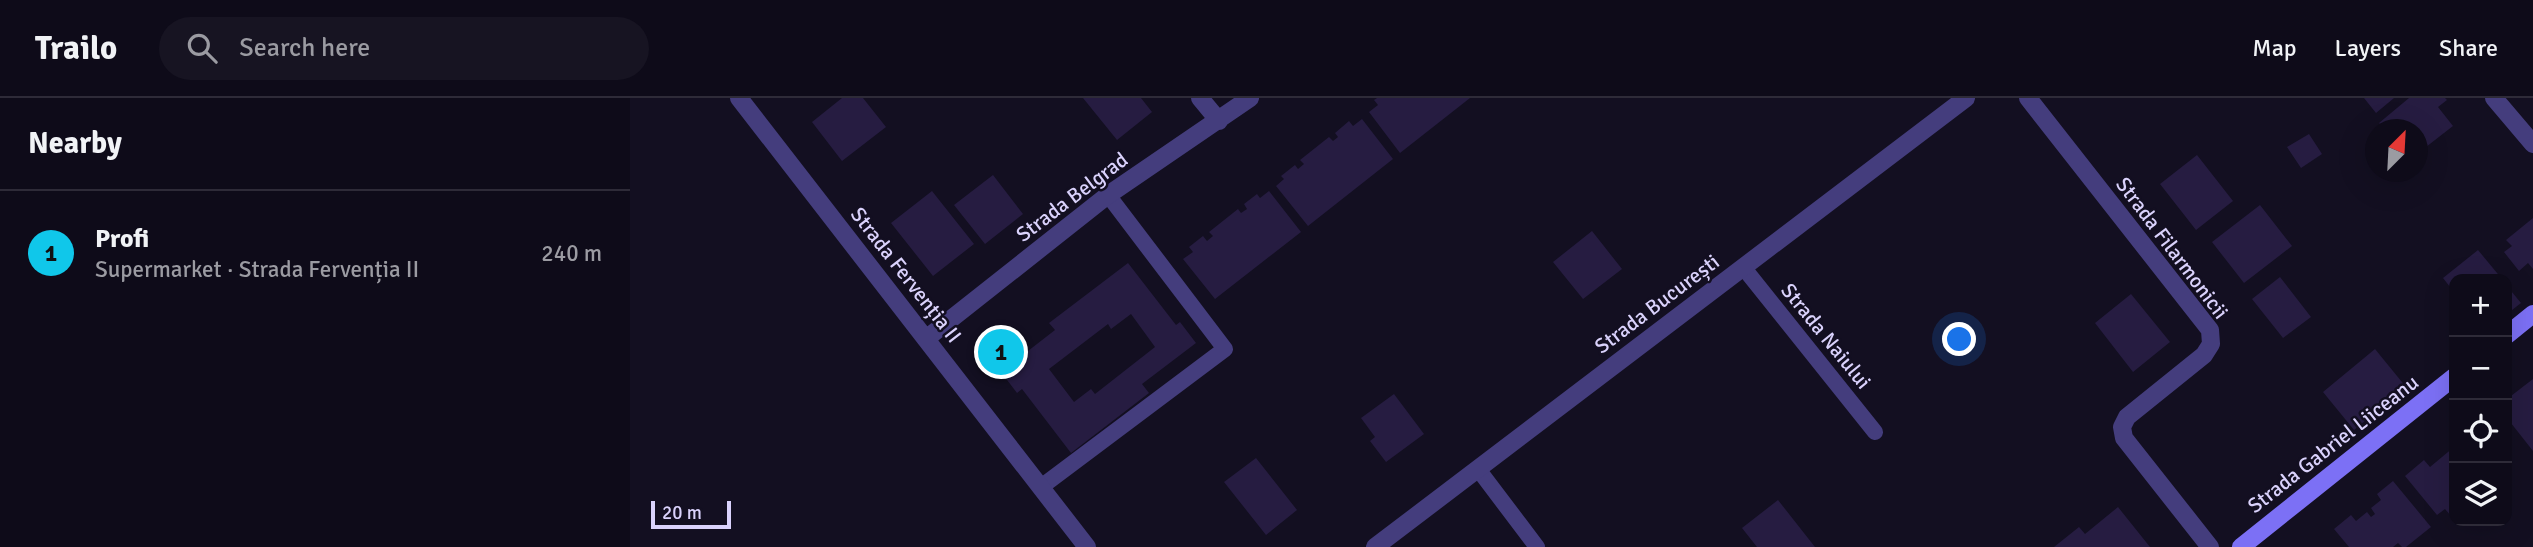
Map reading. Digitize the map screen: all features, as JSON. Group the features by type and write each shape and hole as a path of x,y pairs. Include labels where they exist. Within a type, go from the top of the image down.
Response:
{"street":[{"name":"Strada Fervenția II","path":"739,98 1087,547"},
{"path":"1200,98 1219,121"},
{"name":"Strada Belgrad","path":"927,338 1108,195 1250,98"},
{"name":"Strada București","path":"1375,547 1966,98"},
{"name":"Strada Filarmonicii","path":"2028,98 2210,330 2211,344 2204,355 2127,417 2122,427 2124,438 2210,547"},
{"path":"2494,98 2533,144"},
{"path":"2512,331 2533,314"},
{"name":"Strada Gabriel Liiceanu","path":"2241,547 2449,381"}],"lane":[{"path":"1041,487 1225,349 1108,195"},
{"name":"Strada Naiului","path":"1743,267 1875,432"},
{"path":"1478,469 1537,547"}],"building":[{"path":"842,98 863,98 886,127 842,161 812,122"},
{"path":"1083,98 1141,98 1152,112 1117,140"},
{"path":"1470,98 1400,153 1369,112 1378,105 1374,100"},
{"path":"2364,98 2394,98 2376,113"},
{"path":"2409,98 2445,98 2447,100 2438,107 2453,126 2428,145 2428,119 2384,119"},
{"path":"1362,119 1393,159 1308,226 1276,186 1284,179 1281,176 1295,165 1298,169 1304,164 1300,160 1329,137 1333,141 1338,137 1335,133 1349,121 1353,126"},
{"path":"2309,134 2322,154 2301,168 2287,147"},
{"path":"2197,155 2233,201 2196,230 2160,184"},
{"path":"993,175 1023,214 985,244 954,205"},
{"path":"932,191 974,244 933,276 891,223"},
{"path":"1269,191 1301,232 1215,299 1183,259 1193,252 1189,247 1203,236 1207,241 1213,236 1209,232 1238,209 1241,213 1247,209 1244,204 1257,194 1260,198"},
{"path":"2260,205 2292,246 2244,283 2212,242"},
{"path":"2533,218 2533,269 2528,263 2519,271 2504,252 2512,246 2506,240"},
{"path":"1592,231 1622,269 1583,299 1553,262"},
{"path":"2478,250 2498,274 2449,274 2449,286 2443,278"},
{"path":"1128,263 1176,325 1180,322 1196,343 1142,384 1149,393 1071,453 1022,389 1017,393 1001,372 1055,330 1049,323","holes":["1131,314 1155,347 1095,394 1091,389 1074,402 1049,369 1108,324 1111,329"]},
{"path":"2280,277 2311,317 2283,338 2252,299"},
{"path":"2512,292 2521,303 2512,310"},
{"path":"2131,294 2170,342 2133,372 2095,323"},
{"path":"2375,349 2406,387 2354,430 2323,392"},
{"path":"2533,379 2533,451 2512,424 2512,395"},
{"path":"1394,394 1424,434 1386,462 1370,441 1375,437 1361,418"},
{"path":"2449,451 2449,514 2445,509 2437,515 2405,476 2424,460 2430,467"},
{"path":"1256,458 1297,510 1266,535 1224,482"},
{"path":"2393,481 2431,527 2406,547 2398,543 2393,547 2349,547 2334,529 2351,515 2356,521 2367,512 2371,517 2375,514 2371,508 2381,500 2377,494"},
{"path":"1778,500 1815,547 1757,547 1742,528"},
{"path":"2118,507 2150,547 2054,547 2079,527 2085,534"}],"place":[{"name":"Profi","path":"1001,352"}]}
